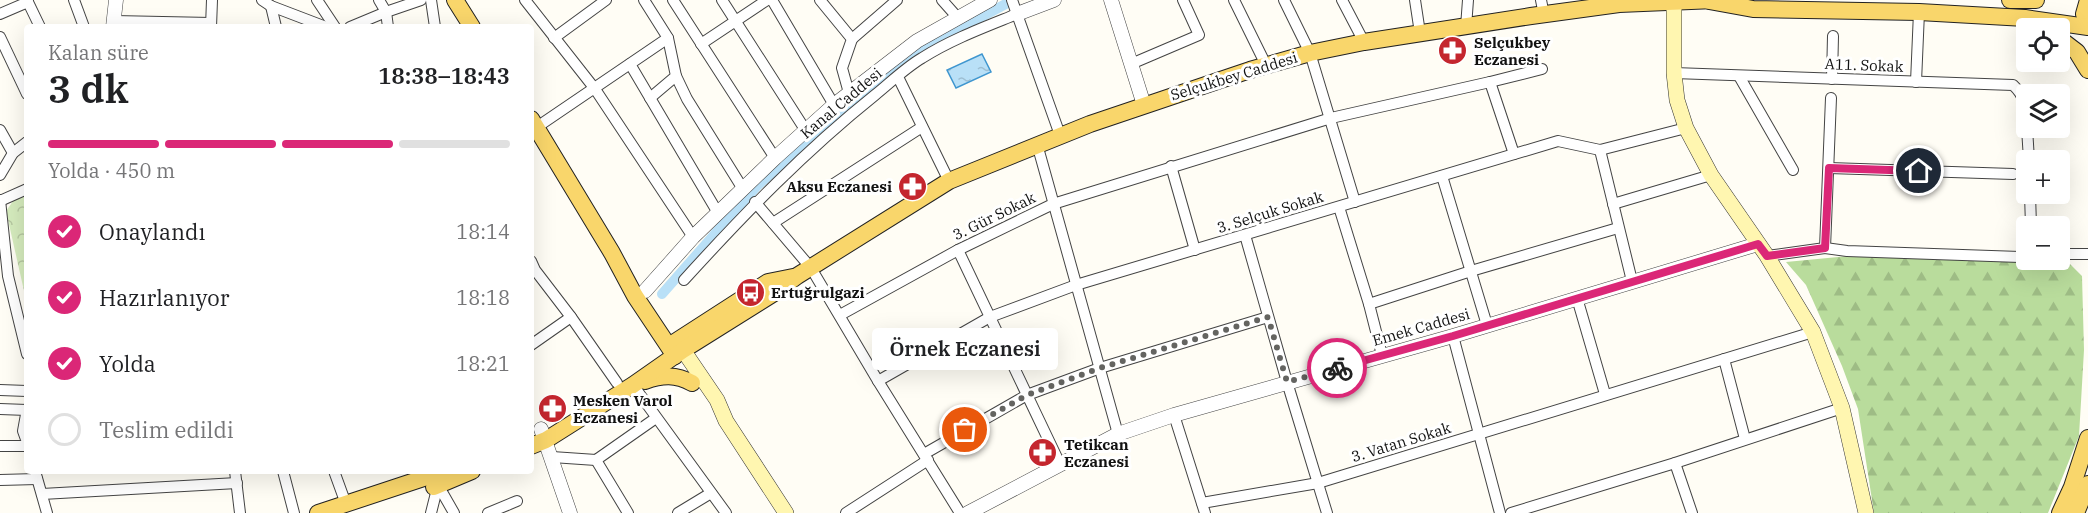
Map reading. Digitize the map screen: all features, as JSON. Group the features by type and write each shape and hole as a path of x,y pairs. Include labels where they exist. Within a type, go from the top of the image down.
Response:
{"main road":[{"path":"455,0 470,24"},
{"name":"Selçukbey Caddesi","path":"625,384 768,282 804,272 949,181 1060,135 1144,105 1310,53 1364,42 1466,27 1543,7 1605,3 1712,0 1753,9 1920,12 2025,18"},
{"path":"2010,0 2036,0"},
{"path":"2088,0 2084,14 2088,27"},
{"path":"1669,1 1677,100 1686,128 1710,175 1762,250 1814,332 1842,408 1865,513"},
{"name":"Selçukbey Caddesi","path":"2070,24 2088,27"},
{"path":"2070,47 2077,52 2088,70"},
{"path":"534,123 612,253 635,296 717,400 726,421 786,513"},
{"path":"612,253 645,291 692,383 706,404 726,421"},
{"path":"537,437 625,384 665,376 682,377 692,383"},
{"path":"2060,513 2072,487 2088,438"},
{"path":"318,513 350,509 438,476"},
{"path":"2076,513 2088,484"}],"street":[{"path":"74,0 83,24"},
{"path":"113,24 116,0"},
{"path":"211,24 212,0"},
{"path":"317,0 333,24"},
{"path":"379,0 386,12 388,24"},
{"path":"357,24 422,0"},
{"path":"431,0 435,24"},
{"path":"554,38 606,0"},
{"path":"644,0 668,38 676,76 687,99 743,189"},
{"path":"673,0 775,158"},
{"path":"722,0 806,131"},
{"path":"701,44 767,0"},
{"path":"772,0 834,105"},
{"path":"820,0 852,39"},
{"path":"942,0 958,18"},
{"name":"Kanal Caddesi","path":"645,291 693,237 834,105 917,41 990,0"},
{"path":"1012,0 1060,135"},
{"name":"Kanal Caddesi","path":"684,280 755,202 835,127 919,59 953,40 1054,0"},
{"path":"1111,0 1144,105"},
{"path":"1131,64 1199,35 1183,0"},
{"path":"1234,0 1266,65"},
{"path":"1284,0 1310,53 1355,202"},
{"path":"1342,0 1364,42"},
{"path":"1415,0 1420,33"},
{"path":"1466,27 1468,0"},
{"path":"0,14 27,1 38,24"},
{"path":"528,1 595,89 693,237"},
{"path":"267,3 275,24"},
{"path":"267,3 319,24"},
{"path":"849,93 842,68 852,39 889,3"},
{"path":"1916,82 1920,12"},
{"path":"1832,79 1833,36"},
{"path":"0,37 24,88"},
{"path":"534,123 595,89 668,38"},
{"path":"630,64 718,213"},
{"path":"1514,154 1490,82 1542,69"},
{"name":"A11. Sokak","path":"1674,73 2013,85 2016,88"},
{"path":"650,98 676,76"},
{"path":"1739,76 1793,170"},
{"path":"898,77 949,181"},
{"name":"3. Gür Sokak","path":"840,315 958,250 1053,204 1331,118 1490,82"},
{"path":"1825,248 1831,98"},
{"path":"773,223 922,127"},
{"name":"3. Selçuk Sokak","path":"878,381 990,317 1076,285 1558,141 1600,150 1686,128"},
{"path":"0,130 13,153"},
{"path":"0,175 13,153 24,144"},
{"path":"1037,144 1118,434"},
{"path":"1600,150 1632,281"},
{"path":"1171,166 1195,250"},
{"path":"1829,168 2013,174"},
{"path":"1613,204 1710,175"},
{"path":"1442,176 1487,325"},
{"path":"24,190 0,201 4,277 24,344"},
{"path":"755,202 773,223 804,272 840,315 960,513"},
{"path":"1339,207 1382,355"},
{"path":"1369,304 1618,228"},
{"path":"1245,235 1327,513"},
{"path":"1762,250 1825,248 2016,257"},
{"path":"958,250 1060,464"},
{"name":"Emek Caddesi","path":"968,513 1118,434 1632,281 1762,250"},
{"path":"2070,254 2088,254"},
{"path":"534,268 625,384 656,418 726,513"},
{"path":"1577,298 1605,394"},
{"path":"534,343 571,317"},
{"path":"846,513 926,457 1027,395 1100,368 1268,317"},
{"name":"3. Vatan Sokak","path":"1204,508 1318,483 1814,332"},
{"path":"1453,336 1500,513"},
{"path":"1725,359 1745,439"},
{"path":"0,390 24,391"},
{"path":"1510,513 1675,463 1842,408"},
{"path":"0,409 24,409"},
{"path":"1174,416 1204,508"},
{"path":"552,457 596,460 656,418"},
{"path":"537,437 552,457 570,513"},
{"path":"0,446 24,438"},
{"path":"596,460 628,513"},
{"path":"1675,463 1692,513"},
{"path":"236,474 240,513"},
{"path":"284,474 294,513"},
{"path":"335,474 350,509"},
{"path":"0,480 36,475 47,513"},
{"path":"431,513 438,476"},
{"path":"438,476 454,513"},
{"path":"42,494 237,483"},
{"path":"678,513 711,493"},
{"path":"488,513 517,501"},
{"path":"1542,502 1549,513"}],"green space":[{"path":"24,193 24,291 6,211 16,197"},
{"path":"1859,255 2016,260 2016,270 2070,270 2070,264 2082,276 2084,350 2079,436 2048,513 1874,513 1858,409 1842,366 1806,285 1786,262"}],"water":[{"path":"982,54 991,72 956,88 947,70"}],"waterway":[{"path":"662,294 757,186 830,121 916,52 1013,0"}],"way so far":[{"path":"965,430 1027,395 1100,368 1268,317 1287,382 1337,368"}],"place":[{"name":"Selçukbey Eczanesi","path":"1453,51"},
{"name":"Aksu Eczanesi","path":"913,186"},
{"name":"Ertuğrulgazi","path":"750,292"},
{"name":"Mesken Varol Eczanesi","path":"552,409"},
{"name":"Örnek Eczanesi","path":"965,430"},
{"name":"Tetikcan Eczanesi","path":"1043,453"}],"route":[{"path":"1337,368 1453,336 1758,244 1767,256 1825,248 1829,168 1919,171"}]}
